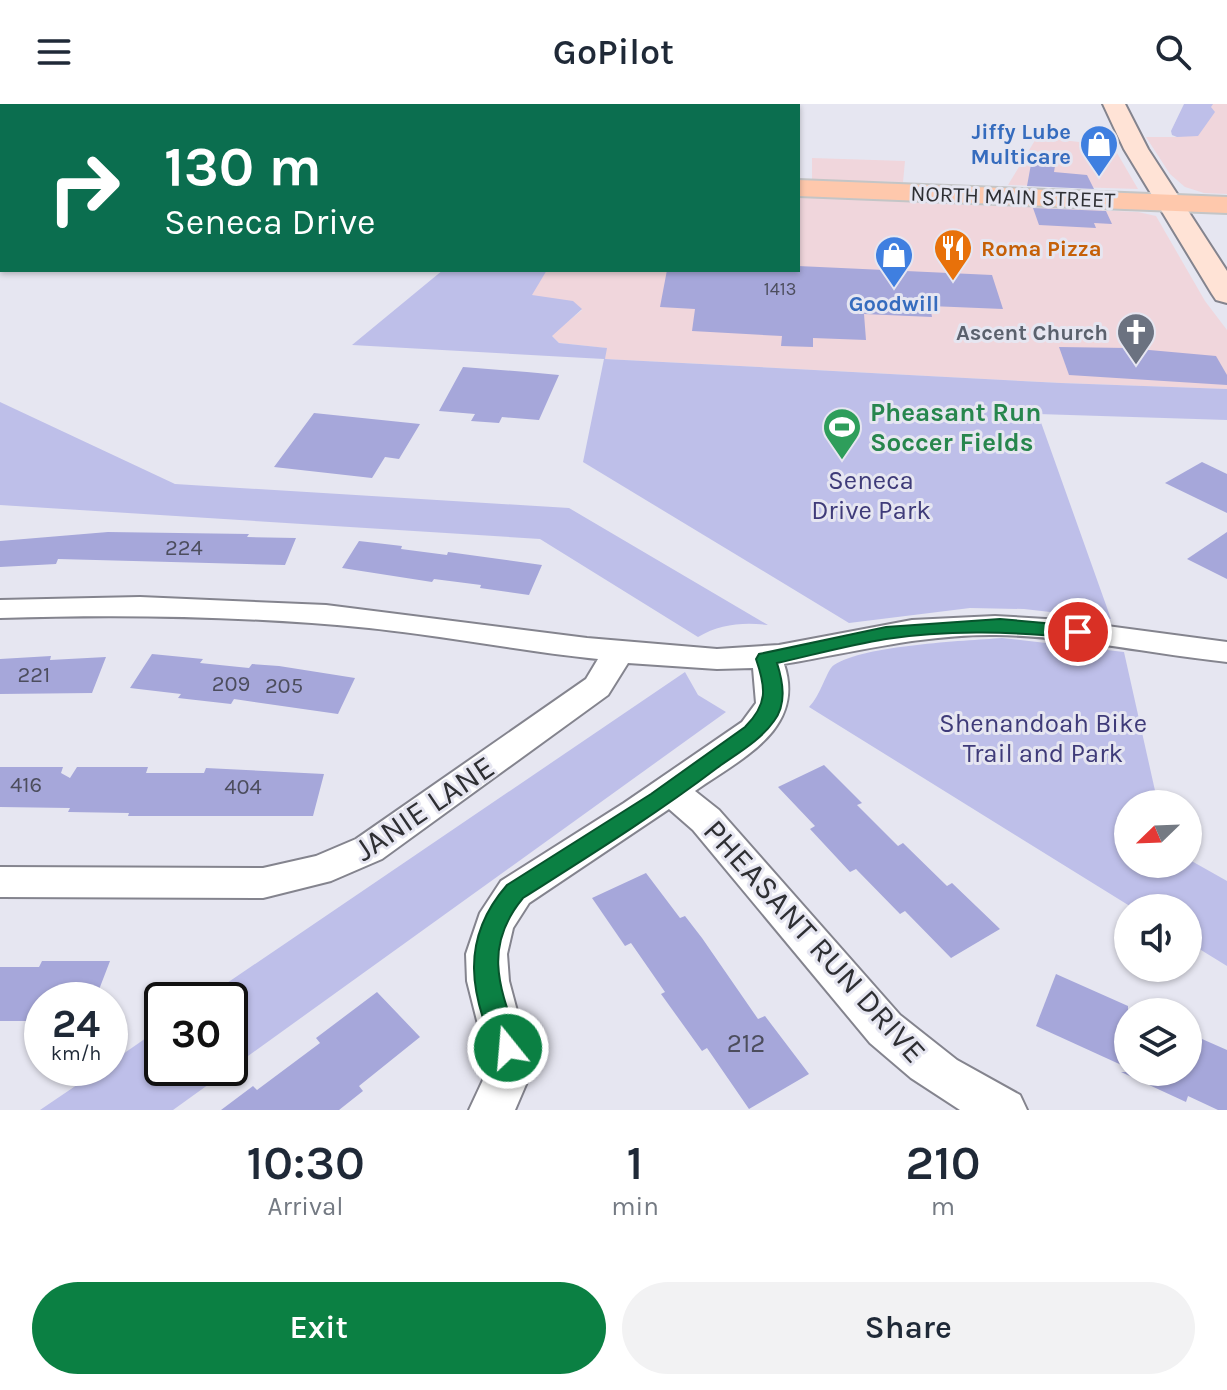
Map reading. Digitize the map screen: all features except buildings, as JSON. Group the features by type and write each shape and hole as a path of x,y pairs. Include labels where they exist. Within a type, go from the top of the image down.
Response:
{"main road":[{"path":"1114,104 1126,131 1225,288"},
{"name":"NORTH MAIN STREET","path":"800,188 1227,205"}],"street":[{"path":"0,609 163,605 259,609 409,623 616,652 718,659 766,659 886,633 963,626 1034,627 1227,652"},
{"name":"JANIE LANE","path":"0,882 263,883 301,877 337,866 369,849 597,687 609,672 616,652"},
{"path":"492,1110 505,1083 508,1066 508,1048 487,987 485,969 486,945 494,921 515,892 671,791 752,732 767,717 774,693 766,659"},
{"name":"PHEASANT RUN DRIVE","path":"671,791 706,820 904,1047 930,1069 1004,1110"}],"shaded area":[{"path":"1194,104 1227,104 1227,194 1204,193 1185,187 1170,174 1146,137 1180,137"},
{"path":"1037,137 1113,146 1138,189 1008,185"},
{"path":"812,158 905,161 903,182 812,180"},
{"path":"800,197 1138,212 1156,216 1205,301 1227,330 1227,389 605,359 606,348 559,343 551,335 582,310 531,295 546,272 800,272"}],"green space":[{"path":"1184,104 1213,104 1211,107 1215,112 1198,136 1172,135"},
{"name":"Seneca Drive Park","path":"441,272 546,272 532,295 573,301 582,309 552,336 559,343 607,348 605,359 1227,389 1227,420 1038,414 1111,619 1024,609 970,608 849,623 583,462 604,359 352,345"},
{"path":"0,402 175,484 569,508 768,625 732,625 698,637 540,539 0,505"},
{"name":"Shenandoah Bike Trail and Park","path":"1002,638 1124,652 1155,790 1114,790 1114,878 1202,878 1202,867 1227,881 1227,966 1202,951 1202,894 1114,896 809,707 834,665 868,653 915,645"},
{"path":"685,672 698,695 726,712 248,1056 248,982 229,982"},
{"path":"144,1039 144,1086 206,1086 173,1110 40,1110 75,1086 128,1086 128,1051"}],"place":[{"name":"Jiffy Lube Multicare","path":"1099,178"},
{"name":"Roma Pizza","path":"953,282"},
{"name":"Goodwill","path":"894,289"},
{"name":"Ascent Church","path":"1136,366"},
{"name":"Pheasant Run Soccer Fields","path":"842,461"}],"route":[{"path":"508,1048 487,987 485,969 486,945 503,906 515,892 659,800 752,732 767,717 774,693 766,659 886,633 924,629 1000,625 1078,632"}]}
